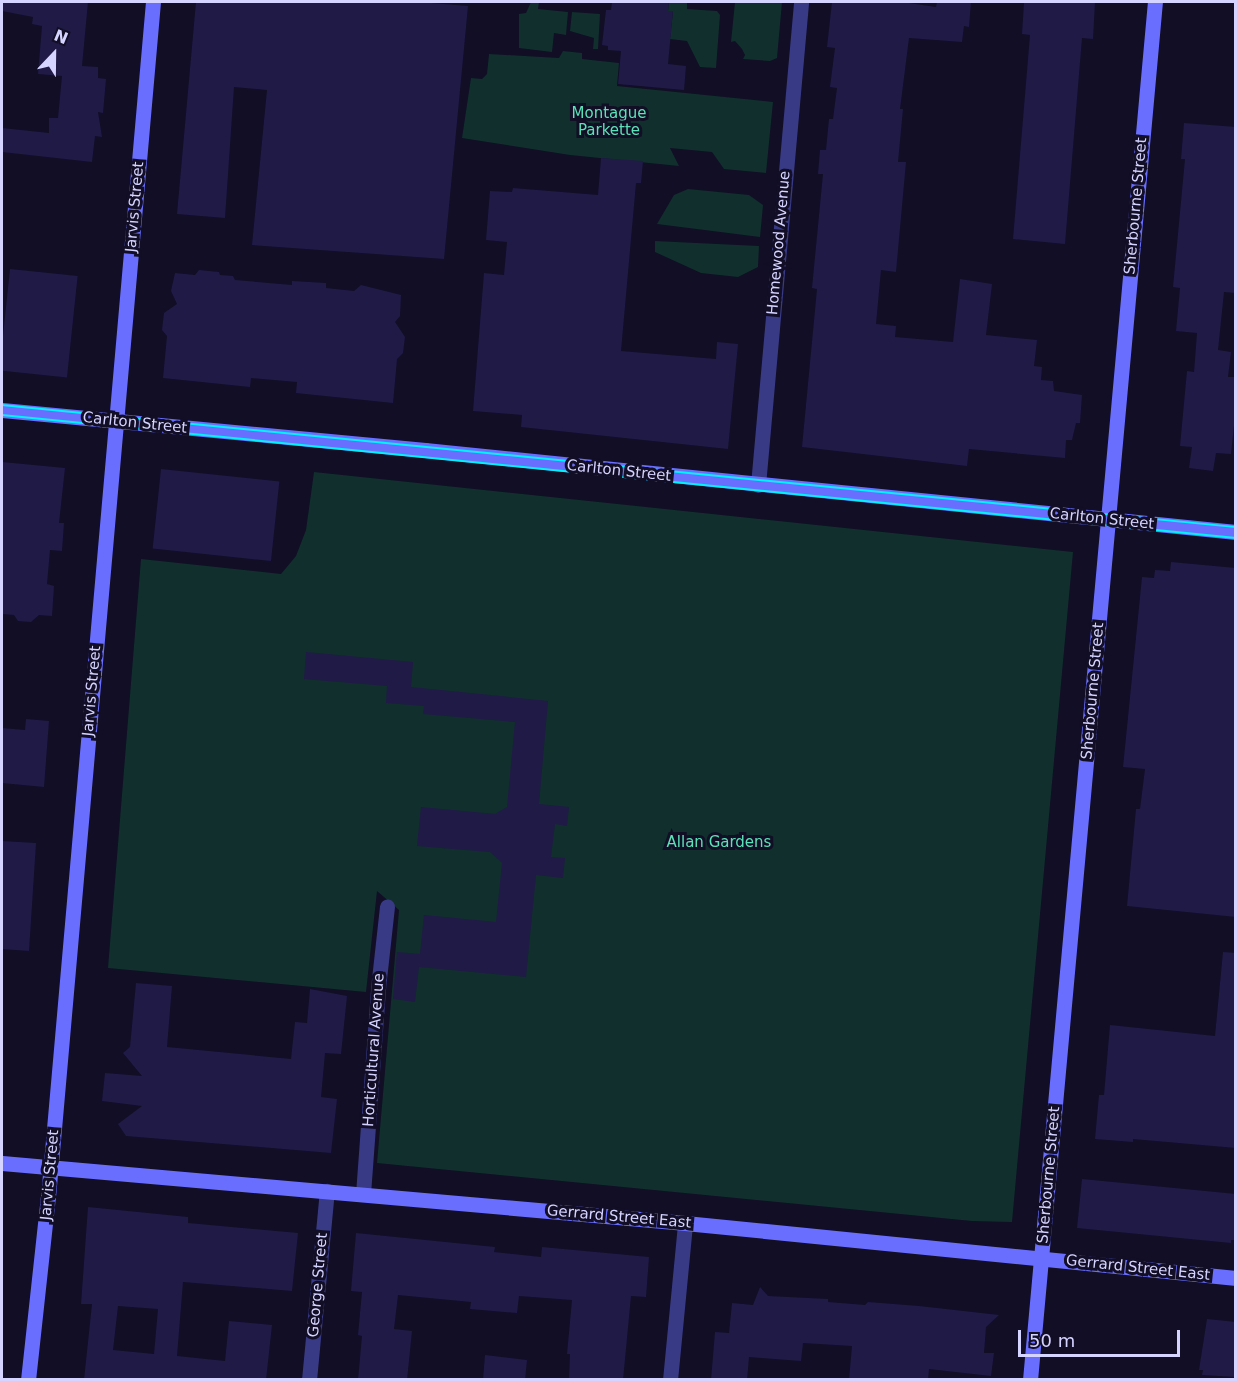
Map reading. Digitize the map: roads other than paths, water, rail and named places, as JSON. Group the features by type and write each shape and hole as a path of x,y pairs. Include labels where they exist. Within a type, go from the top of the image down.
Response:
{"main road":[{"name":"Jarvis Street","path":"28,1380 51,1167 153,2"},
{"name":"Sherbourne Street","path":"1030,1380 1155,2"},
{"name":"Carlton Street","path":"2,410 1236,532"},
{"name":"Gerrard Street East","path":"2,1163 685,1223 1236,1278"}],"street":[{"name":"Homewood Avenue","path":"758,485 801,2"},
{"name":"Horticultural Avenue","path":"363,1194 378,988 387,906"},
{"name":"George Street","path":"309,1380 327,1191"},
{"path":"670,1380 685,1223"}],"tram line":[{"path":"2,405 1236,527"},
{"path":"2,415 1236,538"}],"park label":[{"name":"Montague Parkette","path":"609,122"},
{"name":"Allan Gardens","path":"719,843"}]}
